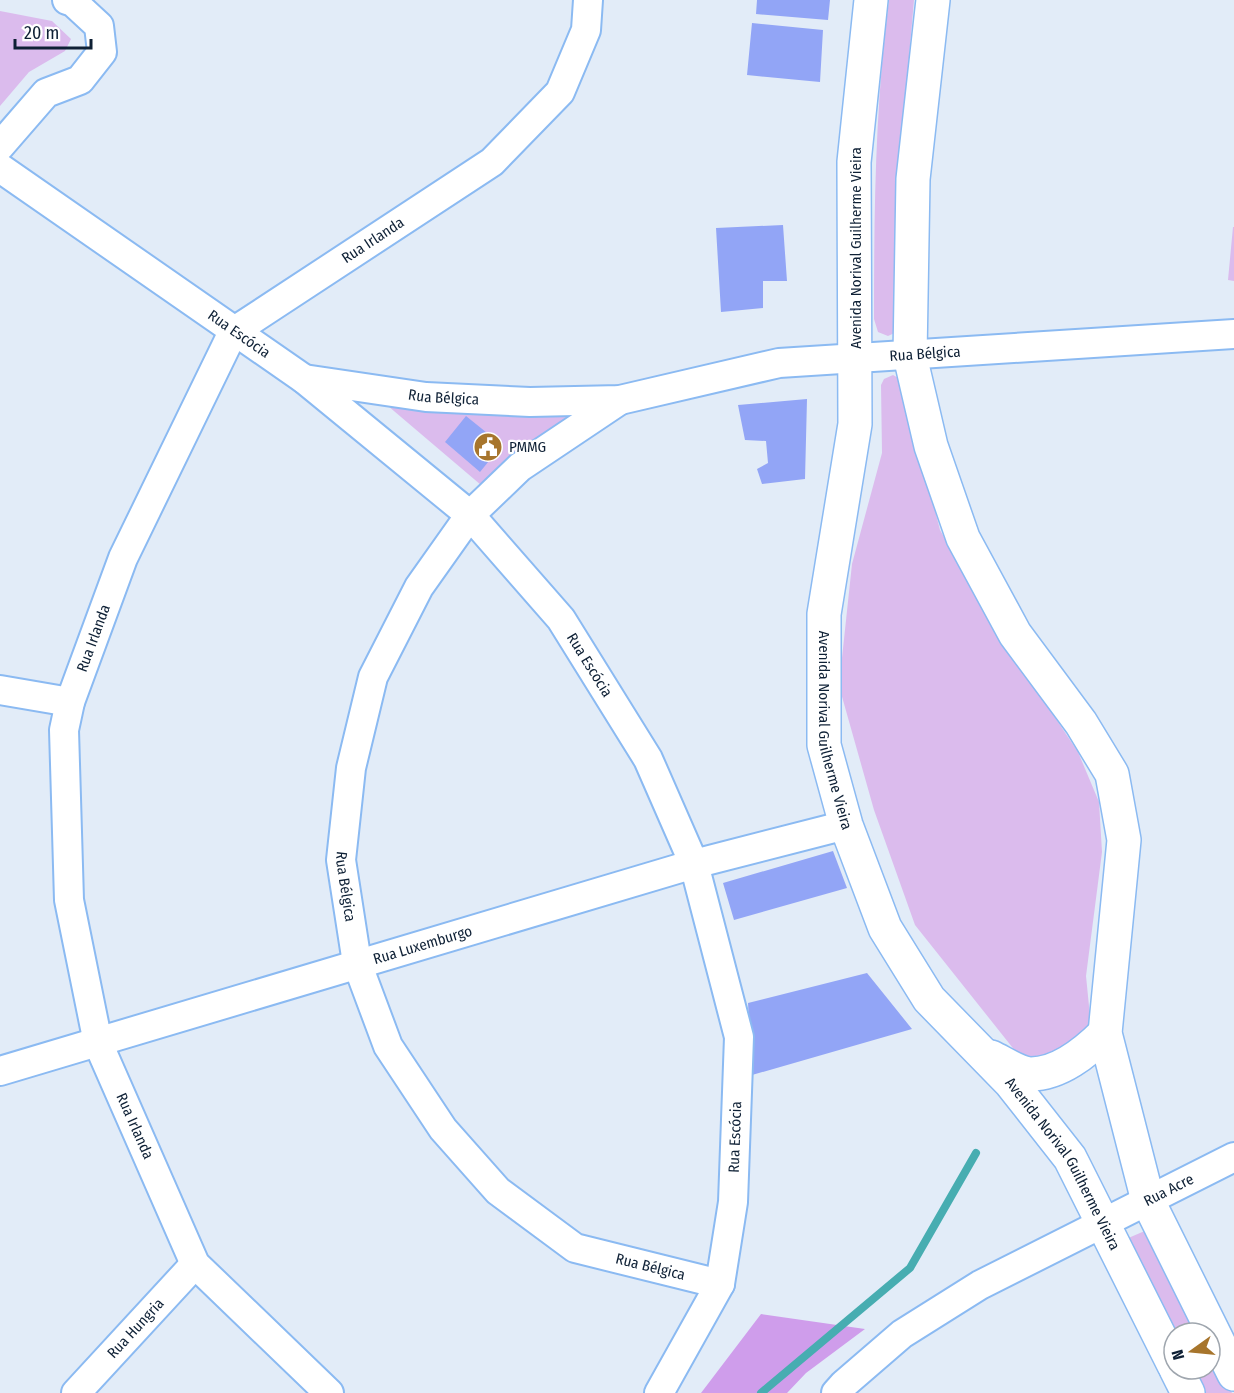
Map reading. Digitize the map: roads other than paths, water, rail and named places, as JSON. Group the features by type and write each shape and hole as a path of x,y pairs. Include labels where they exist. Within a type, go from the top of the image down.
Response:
{"street":[{"path":"0,146 46,93 80,80 102,52 99,26 73,2 67,0"},
{"name":"Rua Irlanda","path":"329,1393 195,1264 98,1043 69,900 64,730 70,702 123,558 233,332 492,162 560,92 586,30 588,0"},
{"name":"Avenida Norival Guilherme Vieira","path":"871,0 854,162 855,424 824,614 824,745 846,825 885,928 928,999 1011,1083 1070,1158 1162,1341"},
{"path":"933,0 913,179 910,356 931,446 963,538 1015,634 1081,723 1112,774 1124,840 1105,1033 1148,1201 1234,1374"},
{"name":"Rua Escócia","path":"0,168 233,332 304,379 470,515 561,618 648,759 694,864 739,1037 733,1202 720,1284 659,1393"},
{"name":"Rua Bélgica","path":"304,379 426,397 530,402 620,400 779,363 1234,334"},
{"name":"Rua Bélgica","path":"620,400 520,467 470,515 419,587 373,677 351,768 341,860 357,963 388,1046 443,1129 498,1191 575,1248 720,1284"},
{"path":"0,690 70,702"},
{"name":"Rua Luxemburgo","path":"0,1071 694,864 846,825"},
{"path":"981,1053 1030,1075 1058,1068 1084,1054 1105,1033"},
{"name":"Rua Acre","path":"836,1393 902,1334 980,1285 1102,1221 1148,1201 1234,1157"},
{"name":"Rua Hungria","path":"76,1393 195,1264"}],"waterway":[{"path":"761,1393 910,1268 976,1153"}],"place":[{"name":"PMMG","path":"488,447"}]}
